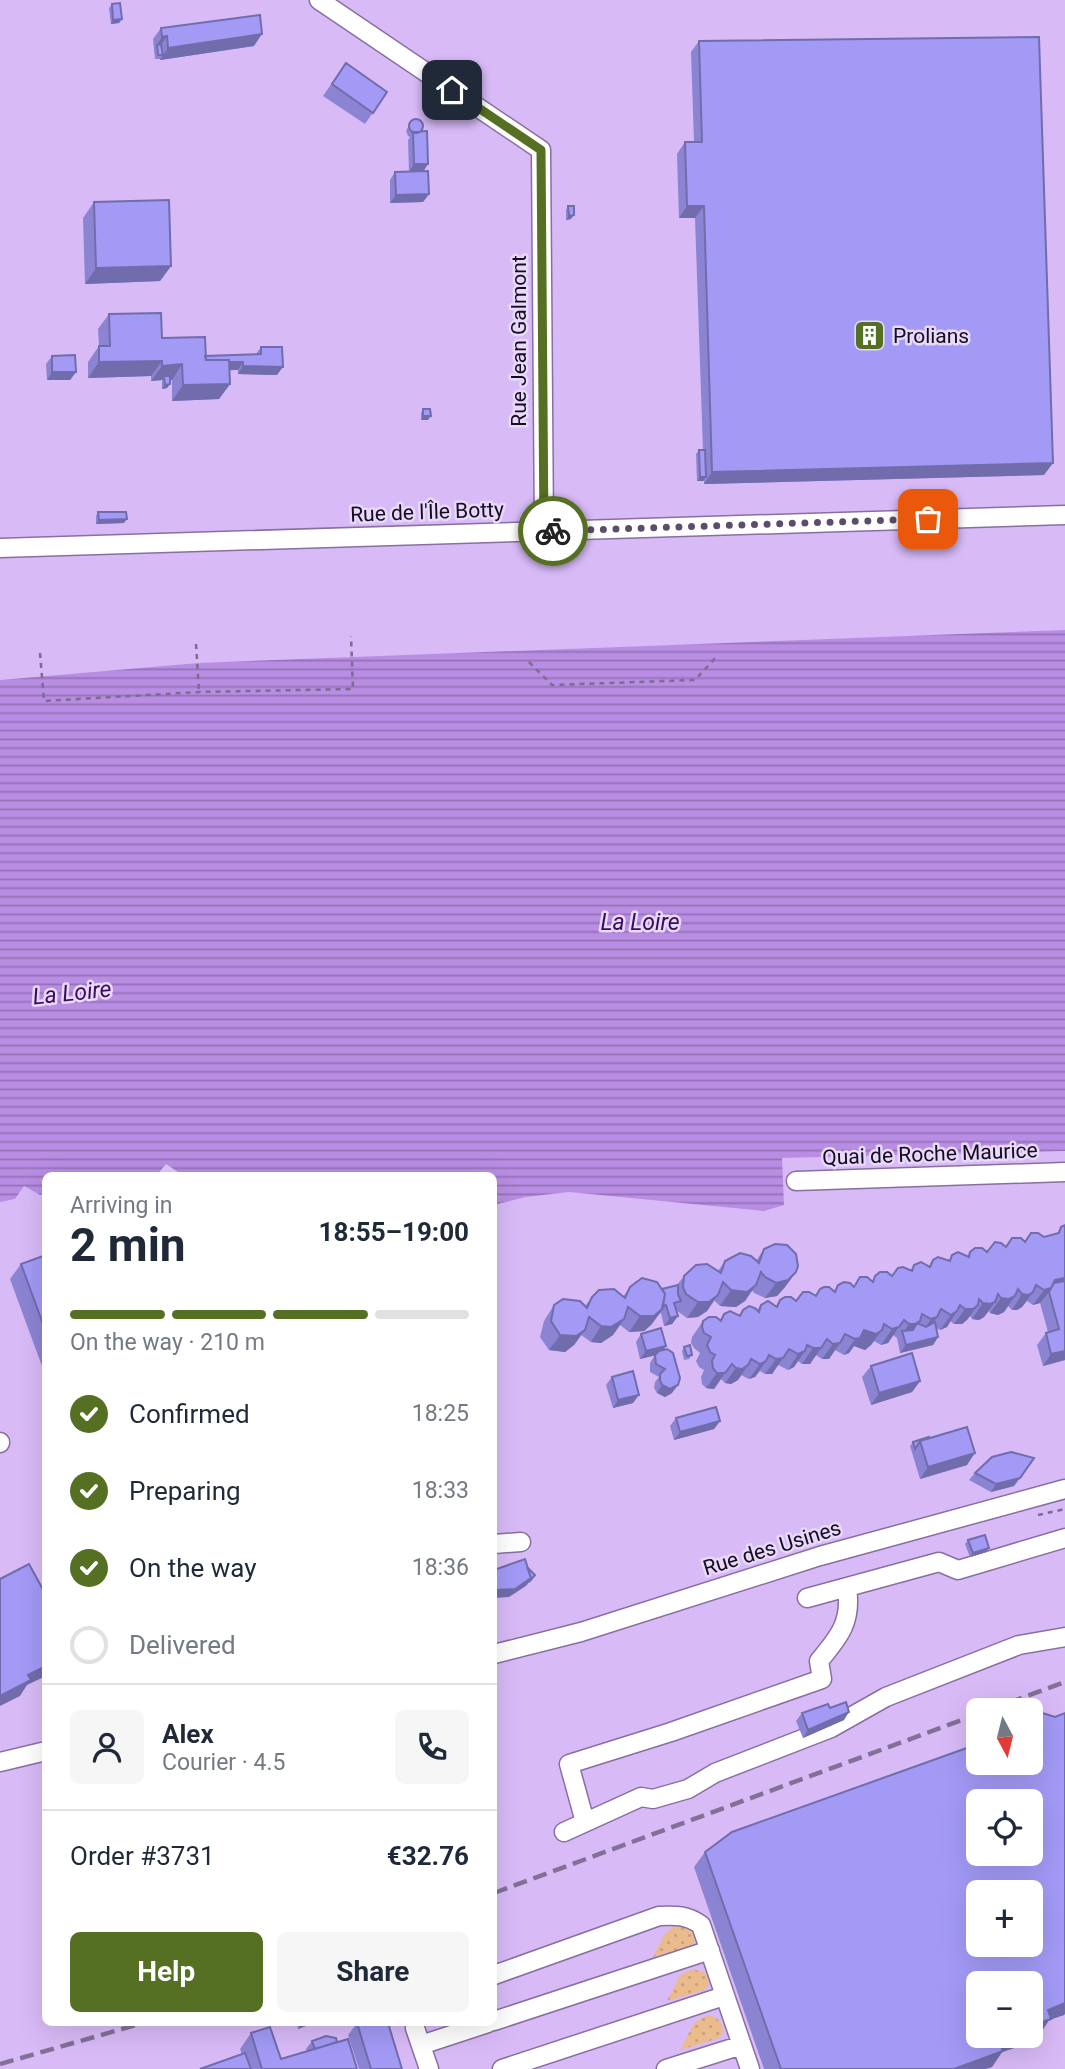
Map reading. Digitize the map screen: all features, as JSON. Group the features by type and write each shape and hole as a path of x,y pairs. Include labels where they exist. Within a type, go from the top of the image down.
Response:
{"street":[{"name":"Rue Jean Galmont","path":"319,0 541,150 544,531"},
{"name":"Rue de l'Île Botty","path":"0,548 1065,515"},
{"name":"Quai de Roche Maurice","path":"796,1181 1065,1172"},
{"name":"Rue des Usines","path":"497,1653 581,1632 820,1556 1065,1489"},
{"path":"807,1598 939,1562 958,1570 1065,1538"},
{"path":"497,1544 521,1542"},
{"path":"585,1822 569,1764 822,1679 819,1661 843,1630 848,1611 847,1588"},
{"path":"564,1832 641,1797 653,1799 688,1789 715,1773 831,1728 886,1697 1019,1645 1065,1637"},
{"path":"0,1762 42,1752"},
{"path":"497,1974 659,1916 680,1914 701,1925 750,2069"},
{"path":"497,2020 710,1950"},
{"path":"502,2069 724,1996"},
{"path":"416,2026 429,2069"},
{"path":"421,2045 479,2026"},
{"path":"666,2069 742,2045"}],"path":[{"path":"40,653 44,701 199,692 353,689 351,636"},
{"path":"197,645 199,692"},
{"path":"529,662 552,685 695,680 718,656"}],"shaded area":[{"path":"0,0 1065,0 1065,630 198,663 0,680"},
{"path":"1065,1151 1065,2069 0,2069 0,1202 15,1199 24,1186 42,1195 42,2026 497,2026 497,1204 526,1197 569,1192 764,1211 784,1204 781,1158"},
{"path":"679,1925 694,1930 696,1940 692,1946 653,1957 666,1933"},
{"path":"693,1969 708,1974 709,1984 705,1990 667,2001 680,1975"},
{"path":"707,2015 721,2022 723,2032 719,2038 680,2050 694,2023"}],"water":[{"name":"La Loire","path":"1065,630 1065,1151 782,1158 784,1205 764,1211 569,1192 526,1197 497,1204 497,1172 178,1172 166,1164 159,1172 42,1172 42,1195 24,1186 15,1199 0,1202 0,680 198,663"}],"building":[{"path":"120,3 122,19 113,20 112,4"},
{"path":"260,15 262,34 168,48 167,36 162,37 161,28"},
{"name":"Prolians","path":"1039,37 1053,463 712,472 704,206 687,206 685,142 702,142 699,41"},
{"path":"161,44 163,55 158,55 157,45"},
{"path":"346,63 387,92 373,113 332,84"},
{"path":"416,119 421,121 421,131 416,133 411,131 409,126 411,121"},
{"path":"427,131 428,164 414,164 413,132"},
{"path":"428,171 429,194 396,195 395,172"},
{"path":"169,200 171,266 96,268 94,202"},
{"path":"568,206 574,206 574,215 569,216"},
{"path":"161,313 162,338 205,337 206,360 229,360 230,384 183,385 182,364 162,366 162,361 99,362 99,346 110,346 109,314"},
{"path":"261,347 282,347 283,367 243,366 243,362 206,360 205,356 261,354"},
{"path":"75,355 76,372 52,372 52,356"},
{"path":"164,376 170,376 170,384 165,385"},
{"path":"423,409 430,409 431,416 423,416"},
{"path":"699,450 705,450 706,477 700,477"},
{"path":"98,512 126,512 127,519 99,520"},
{"path":"1065,1225 1065,1278 1055,1280 1051,1288 1044,1290 1036,1285 1028,1295 1022,1294 1018,1289 1015,1296 1009,1299 1001,1298 998,1294 995,1302 990,1304 979,1299 978,1305 973,1309 965,1309 960,1305 951,1315 941,1309 937,1317 931,1319 922,1314 920,1321 915,1324 904,1320 899,1327 892,1329 884,1324 882,1330 876,1334 864,1330 860,1338 855,1339 845,1334 840,1343 833,1344 827,1339 821,1348 807,1345 805,1351 798,1354 789,1349 783,1358 776,1359 769,1355 766,1361 760,1364 751,1359 742,1369 732,1364 725,1373 717,1373 713,1368 715,1355 707,1345 711,1337 704,1333 702,1327 703,1321 709,1317 716,1317 721,1321 724,1314 730,1311 740,1316 749,1306 759,1312 761,1305 768,1301 777,1307 785,1297 796,1301 803,1292 816,1296 824,1287 835,1292 838,1285 844,1282 854,1287 860,1277 867,1277 873,1282 880,1272 887,1272 892,1276 898,1268 912,1271 914,1265 921,1262 930,1267 938,1257 950,1261 952,1255 958,1252 969,1257 975,1248 982,1248 987,1252 995,1242 1006,1247 1012,1238 1021,1238 1025,1242 1031,1233 1044,1237 1059,1233"},
{"path":"775,1244 787,1245 796,1254 798,1266 788,1280 776,1283 761,1272 756,1285 747,1292 731,1290 723,1282 718,1295 709,1302 698,1302 686,1294 683,1287 684,1276 696,1265 707,1264 721,1273 725,1261 740,1253 751,1256 759,1263 764,1249"},
{"path":"42,1256 42,1321 21,1264"},
{"path":"642,1278 657,1282 665,1294 662,1309 654,1316 640,1316 628,1307 624,1319 611,1327 601,1326 589,1317 585,1330 576,1336 560,1335 551,1321 554,1305 563,1299 580,1301 587,1308 599,1290 614,1289 625,1298 630,1287"},
{"path":"1065,1281 1065,1351 1051,1354 1046,1333 1059,1329 1049,1292 1054,1283"},
{"path":"678,1285 681,1301 674,1303 678,1316 670,1318 666,1305 663,1306 665,1294 662,1289"},
{"path":"935,1322 938,1337 906,1345 902,1331 913,1330 917,1323 926,1327"},
{"path":"661,1328 666,1346 646,1351 641,1334"},
{"path":"690,1345 692,1355 687,1356 684,1347"},
{"path":"667,1349 673,1353 680,1378 678,1385 670,1389 662,1385 660,1374 665,1369 656,1364 655,1355"},
{"path":"912,1353 920,1381 879,1393 871,1366"},
{"path":"633,1371 639,1395 618,1400 612,1377"},
{"path":"716,1407 720,1421 680,1432 676,1418"},
{"path":"967,1427 975,1453 928,1467 920,1441"},
{"path":"929,1437 920,1441 915,1449 913,1442"},
{"path":"1011,1452 1034,1458 1020,1478 996,1484 975,1473 992,1457"},
{"path":"985,1535 989,1548 973,1553 968,1540"},
{"path":"525,1559 531,1578 515,1589 497,1590 497,1569"},
{"path":"29,1564 42,1588 42,1668 28,1675 31,1680 0,1696 0,1579"},
{"path":"527,1567 535,1575 529,1582 531,1578"},
{"path":"846,1702 849,1712 808,1730 802,1713 828,1704 830,1708"},
{"path":"1043,1713 1055,1717 1065,1713 1065,2003 1048,2010 1051,2019 1043,2022 1043,1971 966,1971 966,2048 1002,2048 1003,2051 954,2069 781,2069 705,1852 732,1832 966,1748 966,1775 1043,1775"},
{"path":"358,2026 389,2026 402,2069 371,2069"},
{"path":"270,2027 281,2059 348,2039 357,2069 262,2069 251,2033"},
{"path":"326,2036 336,2038 337,2042 315,2049 312,2041"},
{"path":"245,2053 251,2069 200,2069"}],"railway":[{"path":"1022,1698 1065,1682"},
{"path":"497,1892 966,1718"},
{"path":"0,2064 133,2026"}],"way so far":[{"path":"553,531 928,519"}],"place":[{"name":"Prolians","path":"870,336"}],"route":[{"path":"452,90 541,150 544,531 553,531"}]}
